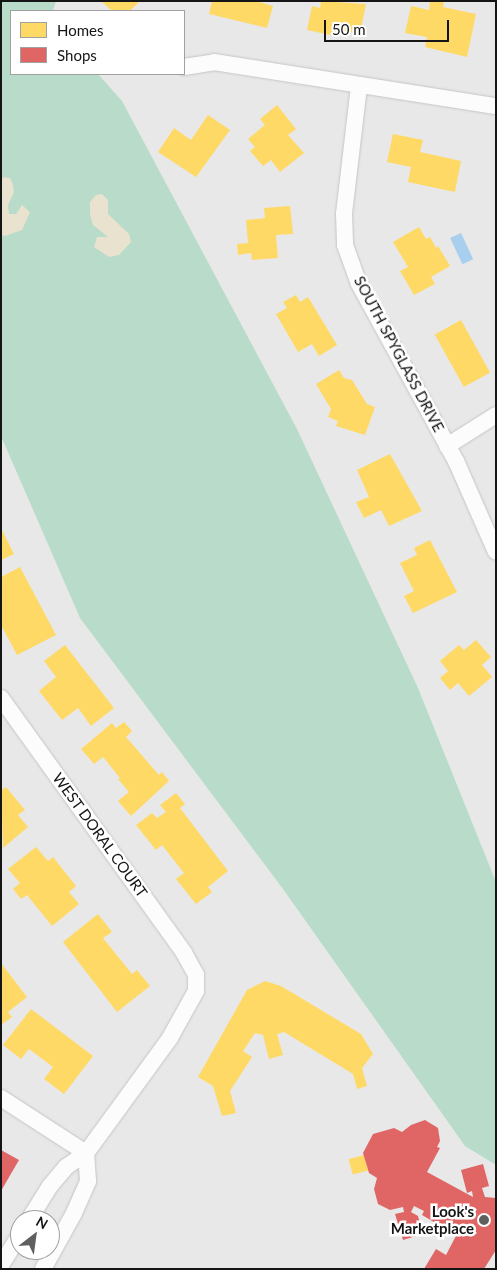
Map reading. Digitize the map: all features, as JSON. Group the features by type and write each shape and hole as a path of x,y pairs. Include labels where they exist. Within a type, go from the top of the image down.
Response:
{"street":[{"path":"185,67 214,62 496,106"},
{"name":"SOUTH SPYGLASS DRIVE","path":"359,86 344,214 346,245 359,284 448,446 496,552"},
{"path":"448,446 496,415"},
{"name":"WEST DORAL COURT","path":"1,698 184,953 196,975 196,991 190,1006 86,1153"},
{"path":"1,1098 86,1153"},
{"path":"36,1210 66,1166 86,1153"},
{"path":"43,1269 88,1181 86,1153"},
{"path":"1,1265 10,1250"}],"green space":[{"path":"1,1 56,1 53,10 10,10 10,75 99,75 122,101 297,429 418,688 496,882 496,1165 465,1146 283,889 80,618 1,436"}],"sand":[{"path":"4,177 10,178 14,192 8,205 9,214 16,214 22,205 30,212 22,230 5,236 1,235 1,179"},
{"path":"102,194 108,200 108,214 129,234 131,242 119,255 109,257 94,247 97,237 108,237 93,225 90,215 90,202 96,195"}],"water":[{"path":"461,233 473,259 462,264 450,238"}],"building: Homes":[{"path":"101,1 140,1 131,10 111,10"},
{"path":"212,1 256,1 273,6 267,28 209,14"},
{"path":"321,1 366,4 360,34 337,29 335,36 307,30 312,6 320,8"},
{"path":"430,1 444,1 443,7 476,14 467,57 425,47 427,37 405,33 411,6 429,10"},
{"path":"277,105 296,129 288,135 304,153 280,172 271,160 263,166 250,151 255,147 248,139 265,125 260,119"},
{"path":"208,115 230,130 196,177 158,152 174,128 191,140"},
{"path":"393,134 423,140 420,152 461,161 455,192 408,182 411,167 387,162"},
{"path":"290,206 293,234 276,235 278,258 252,260 251,253 238,255 237,244 248,243 246,220 265,218 264,208"},
{"path":"419,227 426,239 430,237 436,248 438,246 450,266 431,277 435,284 414,295 400,271 408,267 393,242"},
{"path":"296,295 300,302 308,297 337,345 319,356 312,344 298,352 276,314 287,308 283,302"},
{"path":"461,320 490,372 464,387 435,335"},
{"path":"339,370 344,378 352,380 367,404 375,407 365,435 336,426 338,421 328,417 331,409 316,384"},
{"path":"390,454 422,511 389,526 381,510 364,518 356,502 369,497 357,470"},
{"path":"1,528 14,554 1,560"},
{"path":"430,540 457,592 413,613 404,596 414,591 400,563 417,555 414,548"},
{"path":"20,567 56,635 17,655 1,625 1,577"},
{"path":"476,640 491,657 482,665 492,677 469,696 458,683 450,690 440,678 448,671 440,661 459,645 464,650"},
{"path":"65,645 114,708 91,726 78,708 62,720 39,691 56,677 44,661"},
{"path":"124,722 132,731 126,737 159,775 162,772 169,781 131,816 118,801 129,792 118,779 120,778 103,757 94,764 81,749 112,723 116,728"},
{"path":"6,787 25,810 18,815 28,827 3,848 1,790"},
{"path":"176,793 185,804 180,808 228,871 208,887 212,892 196,904 176,879 184,873 162,845 156,850 136,825 152,813 157,818 166,812 160,805"},
{"path":"36,847 48,861 53,857 76,886 69,892 79,904 52,926 27,895 21,899 13,889 20,883 8,869"},
{"path":"98,914 112,932 103,938 132,974 137,970 150,986 117,1012 63,942"},
{"path":"1,963 27,997 8,1012 12,1017 1,1025"},
{"path":"265,981 281,986 361,1034 373,1054 362,1068 367,1086 357,1089 353,1074 284,1032 277,1034 283,1055 269,1059 263,1035 255,1033 243,1051 252,1057 230,1091 236,1113 222,1116 213,1086 198,1077 247,990"},
{"path":"31,1009 93,1056 64,1094 44,1079 53,1067 29,1049 21,1059 3,1045"},
{"path":"364,1155 368,1170 353,1175 349,1159"}],"building: Shops":[{"path":"425,1120 438,1128 440,1141 437,1147 440,1148 427,1172 473,1197 472,1191 467,1193 461,1170 483,1164 489,1186 482,1188 485,1197 496,1198 496,1250 484,1269 424,1269 436,1249 446,1255 459,1230 447,1224 444,1228 422,1215 424,1211 414,1206 411,1212 418,1216 423,1234 403,1240 395,1214 404,1212 403,1207 390,1210 378,1204 374,1189 377,1178 369,1173 363,1153 373,1134 394,1128 402,1132 411,1125"},
{"path":"1,1150 19,1160 1,1191"}],"place":[{"name":"Look's Marketplace","path":"484,1220"}]}
